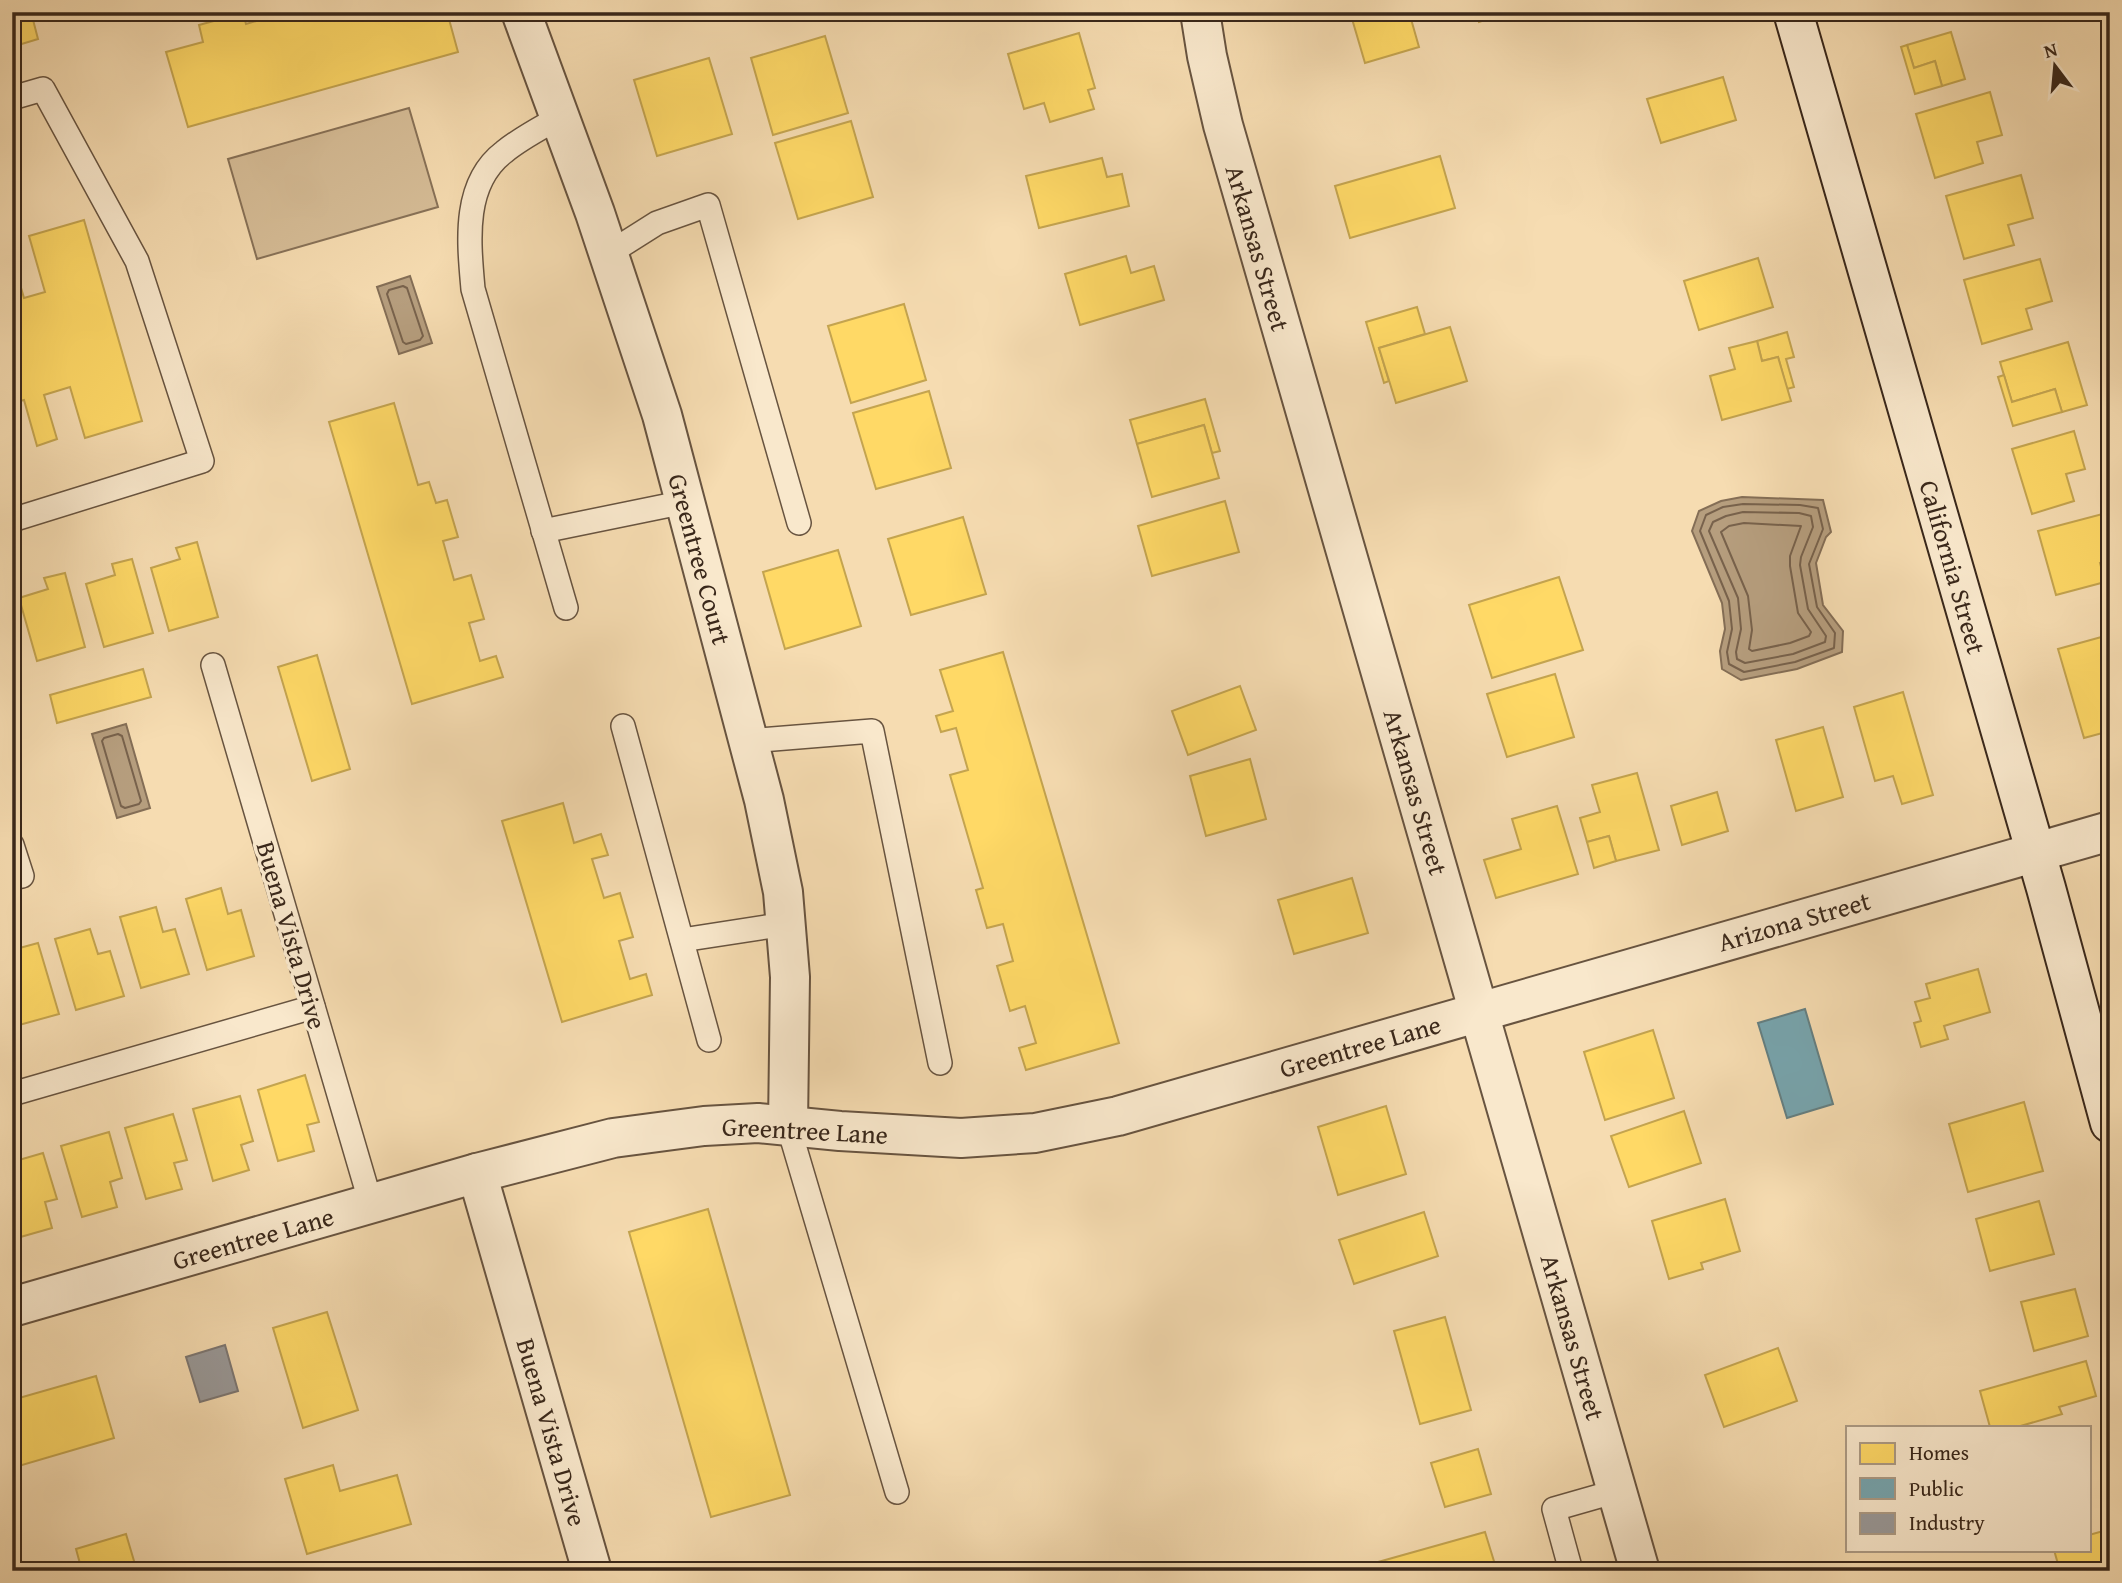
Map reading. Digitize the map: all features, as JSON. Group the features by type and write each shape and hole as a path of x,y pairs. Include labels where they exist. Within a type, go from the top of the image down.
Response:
{"street":[{"name":"Greentree Court","path":"521,12 608,254 662,415 764,800 780,879 790,977 788,1125"},
{"name":"Arkansas Street","path":"1200,12 1206,56 1223,125 1640,1571"},
{"name":"California Street","path":"1793,12 2035,852 2110,1123"},
{"name":"Arizona Street","path":"1479,1012 2110,831"},
{"name":"Greentree Lane","path":"12,1307 477,1173 613,1138 704,1126 758,1123 961,1138 1035,1133 1118,1116 1479,1012"},
{"name":"Buena Vista Drive","path":"477,1173 592,1571"}],"lane":[{"path":"12,98 43,89 137,261 202,461 12,520"},
{"path":"560,117 502,153 481,179 473,204 469,238 474,289 566,608"},
{"path":"608,254 657,223 708,205 799,523"},
{"path":"543,531 685,502"},
{"name":"Buena Vista Drive","path":"213,665 371,1204"},
{"path":"623,726 709,1040"},
{"path":"748,741 872,731 940,1063"},
{"path":"12,845 22,876 12,878"},
{"path":"682,940 786,925"},
{"path":"12,1094 313,1007"},
{"path":"788,1125 897,1492"},
{"path":"1571,1571 1554,1509 1617,1491"}],"shaded area":[{"path":"409,108 438,207 257,259 228,159"}],"water":[{"path":"410,276 432,343 399,354 377,287"},
{"path":"1742,497 1823,500 1831,532 1826,537 1816,563 1823,605 1843,631 1842,652 1797,669 1741,680 1722,669 1720,651 1725,629 1722,603 1692,531 1699,511 1721,501"},
{"path":"126,724 150,808 117,818 92,734"}],"building: Homes":[{"path":"12,12 31,12 38,39 12,47"},
{"path":"287,12 447,12 458,52 188,127 166,52 203,42 199,25 243,13 246,24"},
{"path":"1350,12 1409,12 1419,47 1365,63"},
{"path":"1476,12 1509,12 1479,22"},
{"path":"1951,32 1965,79 1942,86 1935,61 1914,68 1907,45"},
{"path":"1079,33 1095,88 1088,90 1094,109 1050,122 1044,103 1024,109 1008,54"},
{"path":"825,36 848,113 773,135 751,58"},
{"path":"1907,45 1914,68 1935,61 1942,86 1915,94 1901,47"},
{"path":"709,58 732,134 657,156 634,80"},
{"path":"1723,77 1736,120 1661,143 1647,99"},
{"path":"1990,92 2002,135 1977,142 1983,163 1935,178 1916,114"},
{"path":"851,121 873,197 798,219 775,143"},
{"path":"1440,156 1455,208 1350,238 1335,186"},
{"path":"1102,158 1107,177 1122,174 1129,206 1039,228 1026,176"},
{"path":"2021,175 2033,218 2008,225 2014,245 1964,259 1946,196"},
{"path":"84,220 142,421 85,438 70,387 44,395 57,439 37,446 24,400 12,403 12,257 24,298 45,292 29,236"},
{"path":"1126,256 1131,273 1154,266 1164,300 1080,325 1065,274"},
{"path":"1758,258 1773,307 1699,330 1684,281"},
{"path":"2040,259 2052,301 2026,309 2032,329 1982,344 1964,280"},
{"path":"904,304 926,380 851,403 828,326"},
{"path":"1417,307 1425,334 1379,348 1389,381 1384,383 1366,322"},
{"path":"1450,327 1467,381 1396,403 1379,348"},
{"path":"1787,332 1794,357 1786,359 1794,387 1787,389 1778,357 1762,361 1757,341"},
{"path":"1757,341 1762,361 1778,357 1791,401 1722,420 1710,376 1735,369 1729,348"},
{"path":"2068,342 2087,405 2062,412 2055,389 2012,402 2000,362"},
{"path":"2004,375 2012,402 2055,389 2062,412 2013,426 1998,377"},
{"path":"929,391 951,468 876,489 853,413"},
{"path":"1205,399 1220,451 1212,453 1204,425 1137,444 1130,420"},
{"path":"394,403 418,485 429,482 436,503 447,500 458,537 443,541 454,580 471,575 484,619 469,623 480,661 496,656 503,677 412,704 329,422"},
{"path":"1204,425 1219,478 1152,497 1137,444"},
{"path":"2074,431 2085,469 2066,474 2074,501 2032,514 2012,449"},
{"path":"1225,501 1239,552 1152,576 1138,526"},
{"path":"2110,512 2110,560 2100,563 2105,582 2056,595 2038,531"},
{"path":"963,517 986,594 911,615 888,539"},
{"path":"197,542 218,617 169,631 151,568 180,559 176,548"},
{"path":"838,550 861,626 785,649 763,572"},
{"path":"132,559 153,633 104,647 86,584 115,575 112,564"},
{"path":"65,573 85,647 37,661 19,598 48,589 44,578"},
{"path":"1559,577 1583,650 1492,678 1469,605"},
{"path":"2105,636 2110,653 2110,731 2084,738 2058,649"},
{"path":"1003,652 1119,1043 1026,1070 1019,1048 1036,1043 1025,1006 1010,1011 997,966 1013,961 1003,924 987,928 976,890 983,888 950,775 968,770 956,728 941,732 936,716 953,711 940,670"},
{"path":"317,655 350,769 312,781 278,667"},
{"path":"143,669 151,697 57,723 50,695"},
{"path":"1555,674 1574,737 1507,757 1487,694"},
{"path":"1240,686 1256,730 1188,755 1172,711"},
{"path":"1903,692 1933,795 1902,804 1893,776 1875,781 1854,707"},
{"path":"1823,727 1843,797 1796,811 1776,740"},
{"path":"1250,759 1266,819 1206,836 1190,776"},
{"path":"1637,773 1659,850 1616,861 1609,836 1587,842 1580,818 1600,812 1592,785"},
{"path":"1717,792 1728,831 1682,845 1671,806"},
{"path":"563,803 574,843 601,834 608,855 592,859 604,898 620,893 633,937 619,941 630,979 646,974 652,995 562,1022 502,821"},
{"path":"1557,806 1578,874 1496,898 1484,860 1521,849 1512,819"},
{"path":"1609,836 1616,861 1594,868 1587,842"},
{"path":"1352,878 1368,933 1294,954 1278,900"},
{"path":"221,888 228,914 241,910 254,956 207,970 186,899"},
{"path":"156,907 163,932 175,929 189,974 141,988 120,917"},
{"path":"90,929 98,954 110,951 124,996 76,1010 55,939"},
{"path":"38,943 59,1014 12,1027 12,950"},
{"path":"1978,969 1990,1012 1944,1026 1948,1039 1921,1047 1914,1023 1921,1021 1915,1002 1930,998 1926,984"},
{"path":"1653,1030 1674,1098 1605,1120 1584,1052"},
{"path":"305,1075 319,1122 307,1125 314,1151 278,1161 258,1090"},
{"path":"240,1096 253,1141 241,1145 249,1170 213,1181 193,1109"},
{"path":"2024,1102 2043,1171 1968,1192 1949,1124"},
{"path":"1386,1106 1406,1174 1338,1195 1318,1127"},
{"path":"1684,1111 1701,1163 1629,1187 1611,1136"},
{"path":"173,1114 187,1160 174,1163 182,1189 146,1199 125,1128"},
{"path":"109,1132 122,1178 110,1182 117,1207 82,1217 61,1146"},
{"path":"43,1153 57,1199 45,1202 52,1228 17,1238 12,1223 12,1162"},
{"path":"1725,1199 1740,1251 1701,1263 1703,1269 1669,1279 1652,1221"},
{"path":"2039,1201 2054,1254 1990,1271 1976,1219"},
{"path":"708,1209 790,1495 711,1517 629,1232"},
{"path":"1424,1212 1438,1256 1354,1284 1339,1240"},
{"path":"2075,1289 2088,1336 2034,1351 2021,1302"},
{"path":"327,1312 358,1410 303,1428 273,1328"},
{"path":"1445,1317 1471,1410 1420,1424 1394,1331"},
{"path":"1778,1348 1797,1401 1724,1427 1705,1375"},
{"path":"2086,1361 2096,1396 2059,1407 2062,1414 2020,1426 1990,1426 1980,1391"},
{"path":"96,1376 114,1438 12,1468 12,1400"},
{"path":"1478,1449 1491,1494 1445,1507 1431,1463"},
{"path":"333,1465 340,1491 397,1475 411,1524 307,1554 285,1479"},
{"path":"2110,1529 2110,1571 2060,1571 2055,1552 2090,1552 2090,1535"},
{"path":"1485,1532 1497,1571 1373,1571 1371,1564"},
{"path":"126,1534 137,1571 82,1571 76,1549"}],"building: Public":[{"path":"1805,1009 1833,1104 1787,1118 1758,1023"}],"building: Industry":[{"path":"225,1345 238,1391 200,1402 186,1357"}]}
